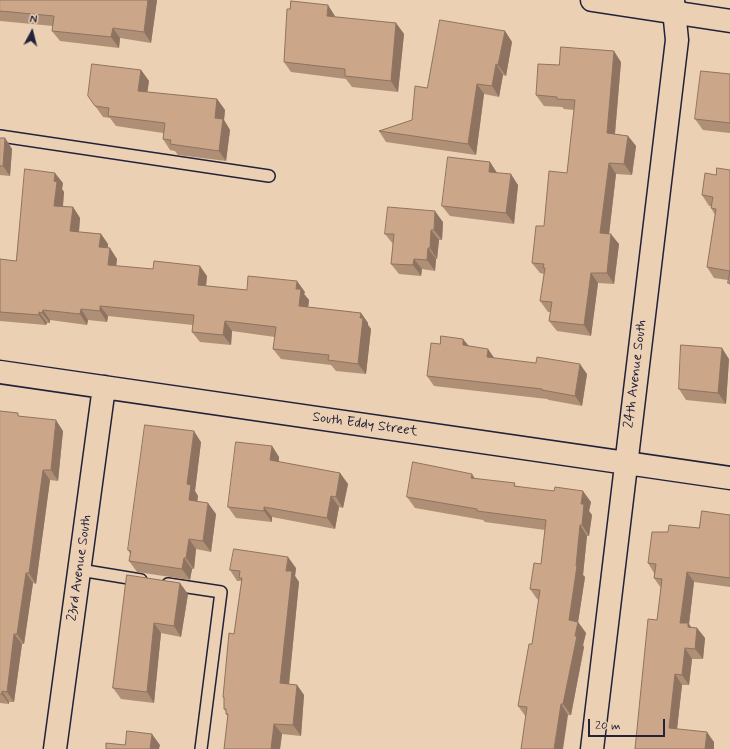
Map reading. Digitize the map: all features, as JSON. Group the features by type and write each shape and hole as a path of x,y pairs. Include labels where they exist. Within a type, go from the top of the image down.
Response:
{"street":[{"path":"592,0 674,6 730,21"},
{"name":"24th Avenue South","path":"592,749 625,463 677,40 674,6"},
{"name":"South Eddy Street","path":"0,372 730,478"},
{"name":"23rd Avenue South","path":"55,749 104,387"}],"lane":[{"path":"0,136 269,176"},
{"path":"80,570 221,592 200,749"}],"building":[{"path":"0,0 148,0 144,32 113,28 111,37 52,31 54,16 0,11"},
{"path":"291,1 328,5 327,16 396,23 391,81 345,76 345,69 284,62 287,9 290,9"},
{"path":"440,20 505,31 492,86 477,84 468,144 379,131 412,120 415,86 427,88"},
{"path":"561,47 614,51 607,133 628,136 624,164 609,163 600,233 611,234 607,273 591,273 584,325 549,321 552,302 540,301 545,268 543,268 544,264 532,263 536,226 544,226 549,171 567,173 575,100 557,99 557,97 536,95 538,64 559,65"},
{"path":"92,64 141,70 138,91 217,99 215,118 223,119 219,151 170,144 171,140 163,139 165,123 108,116 109,108 95,106 88,96"},
{"path":"701,71 730,74 730,123 695,119"},
{"path":"0,138 5,138 3,166 0,166"},
{"path":"448,157 490,162 489,172 511,174 506,213 442,206"},
{"path":"717,168 730,170 730,271 707,267 716,209 711,208 713,197 702,195 705,173 716,175"},
{"path":"25,169 55,173 54,181 57,182 54,206 73,207 70,231 101,234 99,247 110,248 108,265 153,269 154,261 200,266 198,285 247,290 248,276 297,281 296,289 301,289 299,306 361,313 360,318 363,318 358,364 328,360 329,355 273,349 276,327 225,321 223,335 192,332 194,315 100,306 100,311 81,309 80,314 43,310 42,313 39,312 39,315 0,312 0,259 16,261"},
{"path":"388,207 435,211 434,230 431,230 430,248 428,248 427,260 414,259 413,265 391,264 394,234 385,234"},
{"path":"730,271 730,283 728,283"},
{"path":"441,336 463,339 463,345 488,349 487,357 536,363 537,357 580,364 575,396 542,389 427,376 431,343 440,344"},
{"path":"681,345 722,348 718,393 679,389"},
{"path":"0,411 18,413 18,416 56,420 51,470 43,470 29,573 26,573 17,634 14,634 7,692 2,691 2,694 0,694"},
{"path":"145,425 194,431 187,484 191,485 189,500 208,503 203,541 189,539 186,558 184,558 182,569 129,561 131,551 128,550"},
{"path":"236,442 272,446 270,460 340,473 336,497 331,496 327,518 264,507 264,511 228,507"},
{"path":"413,462 472,474 471,478 515,483 514,486 554,491 555,487 583,491 581,504 584,504 582,525 580,525 577,566 569,620 578,622 575,636 577,636 563,704 561,704 554,749 521,749 527,707 518,706 529,644 532,644 540,590 530,589 534,563 541,564 546,520 477,511 477,509 407,497"},
{"path":"702,511 730,515 730,578 687,572 680,623 688,623 688,627 697,628 695,649 685,648 682,675 675,674 669,728 707,732 705,749 635,749 648,619 657,620 662,579 654,578 656,564 648,563 652,532 668,532 669,525 699,528"},
{"path":"234,549 288,557 286,571 292,571 280,683 297,685 293,725 274,724 271,749 224,749 228,714 226,714 226,709 224,709 223,697 229,633 234,634 242,578 239,578 240,571 230,570"},
{"path":"127,575 180,583 174,626 154,623 147,692 113,688"},
{"path":"127,731 152,734 150,749 106,749 106,743 125,745"}]}
